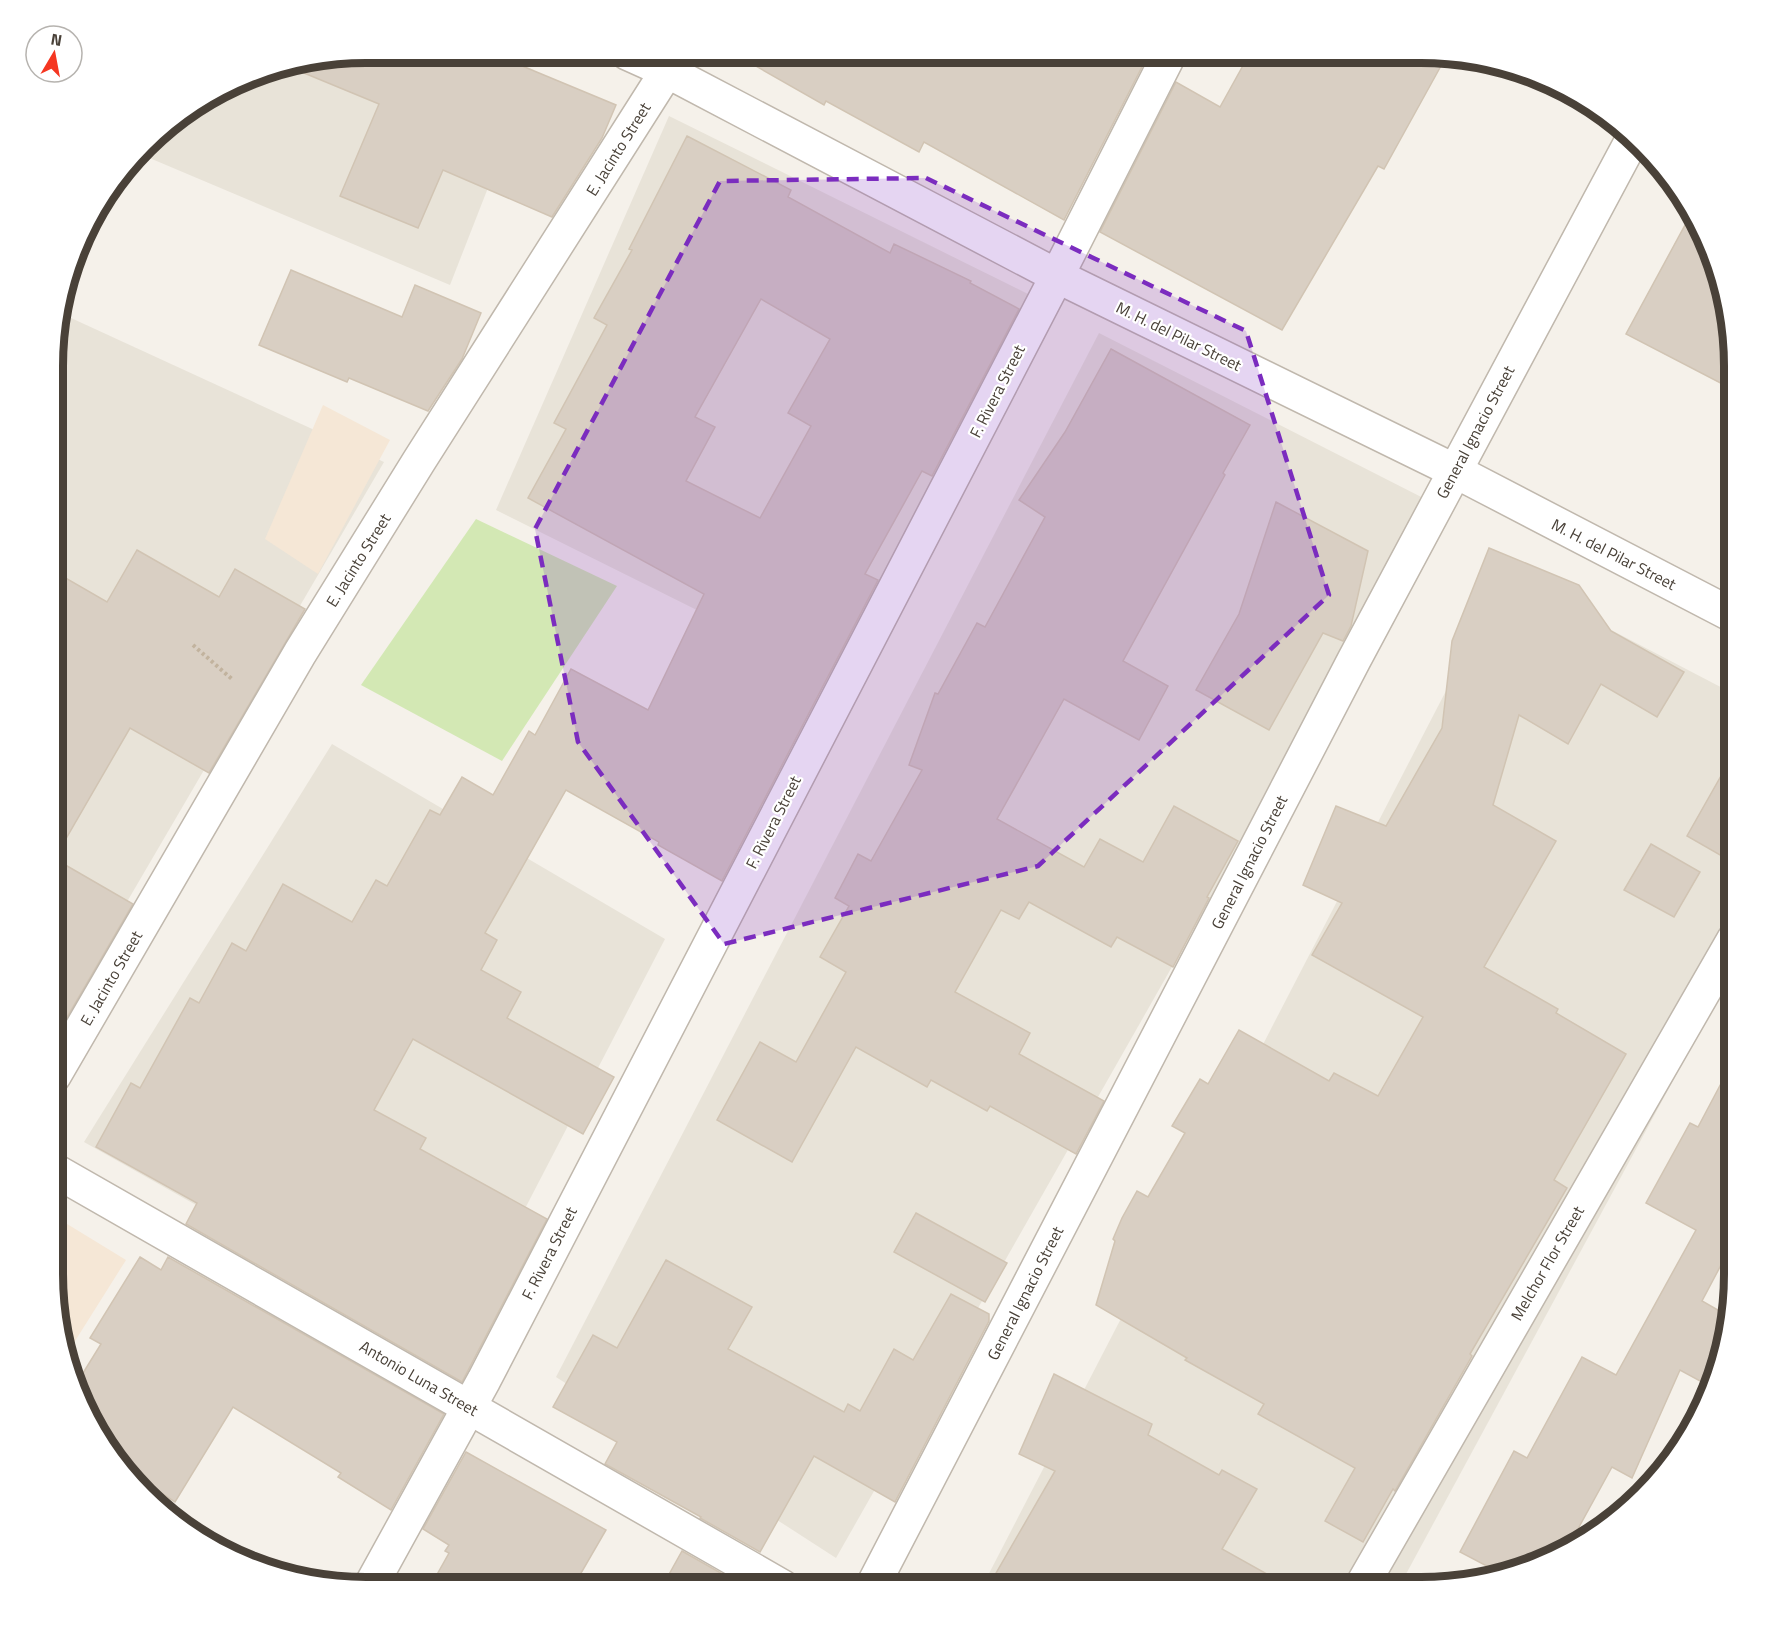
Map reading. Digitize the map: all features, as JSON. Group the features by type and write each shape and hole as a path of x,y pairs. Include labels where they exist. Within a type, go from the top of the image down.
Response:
{"street":[{"name":"E. Jacinto Street","path":"63,1061 300,653 671,63"},
{"name":"M. H. del Pilar Street","path":"674,63 1057,276 1455,471 1724,611"},
{"name":"F. Rivera Street","path":"376,1577 469,1407 1057,276 1165,63"},
{"name":"General Ignacio Street","path":"877,1577 1354,660 1629,146"},
{"name":"Melchor Flor Street","path":"1367,1577 1724,956"},
{"name":"Antonio Luna Street","path":"63,1175 766,1577"}],"path":[{"path":"193,645 268,710"}],"highlighted area":[{"path":"926,178 1246,331 1329,595 1038,866 724,944 578,742 535,529 720,181"}],"shaded area":[{"path":"366,63 517,63 534,70 450,285 147,157 181,126 214,104 250,86 287,73 326,66"},
{"path":"669,116 1034,297 843,683 496,510"},
{"path":"68,316 384,462 63,1011 63,366"},
{"path":"1099,333 1435,504 836,1558 556,1377"},
{"path":"323,405 390,440 318,574 265,539"},
{"path":"1506,575 1724,689 1724,986 1404,1577 987,1577"},
{"path":"332,744 665,939 452,1349 84,1142"},
{"path":"63,1222 126,1260 72,1346 64,1294"}],"green space":[{"path":"476,519 617,586 502,761 361,685"}],"building":[{"path":"366,63 515,63 616,105 602,138 552,217 443,170 418,228 340,196 379,104 298,71"},
{"path":"750,63 1144,63 1064,220 924,142 919,152 826,101 824,105"},
{"path":"1244,63 1442,64 1384,169 1378,166 1282,330 1100,232 1176,82 1220,107"},
{"path":"687,136 791,190 788,197 890,253 894,244 971,281 970,283 1019,309 932,476 922,471 865,574 878,580 722,881 658,845 659,842 566,790 485,933 497,940 481,970 521,992 507,1018 614,1077 583,1134 413,1039 374,1110 426,1138 420,1149 547,1219 462,1382 186,1224 197,1203 96,1147 131,1083 140,1088 190,998 199,1003 232,943 246,951 283,884 352,922 376,880 387,886 430,810 440,815 462,777 493,795 529,731 535,735 571,669 648,710 704,594 528,498 566,429 554,423 607,325 594,318 632,250 629,249","holes":["761,299 830,339 788,413 811,426 760,518 686,481 715,427 695,417"]},
{"path":"1687,221 1701,250 1714,287 1721,326 1724,385 1626,334"},
{"path":"291,270 402,317 415,285 481,313 462,359 428,411 349,378 347,382 259,345"},
{"path":"1111,349 1250,425 1123,661 1168,686 1139,740 1064,699 997,819 1084,867 1100,839 1143,862 1174,806 1238,841 1207,897 1209,898 1173,967 1117,937 1111,947 1029,902 1019,919 1001,910 955,992 1030,1033 1019,1054 1104,1101 1076,1154 990,1106 987,1111 931,1080 927,1087 856,1047 792,1162 717,1120 760,1042 796,1062 846,972 820,957 849,906 835,898 858,854 871,861 922,770 909,765 935,693 938,694 977,623 985,627 1045,517 1019,500 1065,432"},
{"path":"1276,502 1368,551 1351,626 1343,641 1323,633 1269,730 1196,690 1239,614"},
{"path":"1489,548 1579,585 1611,631 1684,672 1657,717 1601,684 1568,744 1519,715 1493,805 1556,841 1484,967 1558,1009 1556,1013 1626,1054 1554,1180 1567,1188 1470,1354 1472,1356 1395,1491 1393,1489 1363,1542 1325,1521 1355,1468 1258,1414 1264,1404 1185,1360 1187,1358 1096,1305 1115,1241 1113,1239 1122,1218 1137,1191 1148,1197 1185,1133 1172,1126 1200,1079 1208,1084 1239,1030 1329,1081 1334,1073 1378,1096 1423,1017 1312,955 1342,903 1303,885 1336,806 1386,826 1442,728 1452,641"},
{"path":"137,550 219,597 235,569 305,609 209,773 130,728 63,844 63,576 107,602"},
{"path":"1724,771 1724,857 1687,836"},
{"path":"1651,844 1700,872 1674,917 1624,890"},
{"path":"63,864 133,904 63,1024"},
{"path":"1724,1078 1724,1259 1702,1301 1721,1312 1714,1353 1704,1383 1680,1370 1632,1478 1612,1467 1575,1535 1537,1554 1492,1569 1460,1552 1514,1451 1527,1458 1582,1357 1616,1375 1696,1230 1646,1203 1690,1123 1698,1127"},
{"path":"916,1213 1007,1263 985,1302 894,1252"},
{"path":"140,1257 161,1270 168,1257 444,1414 391,1510 338,1477 341,1473 233,1407 175,1502 150,1486 138,1474 114,1442 94,1408 81,1377 101,1344 90,1338"},
{"path":"666,1260 752,1307 728,1349 844,1412 848,1404 860,1411 894,1349 913,1360 951,1294 989,1314 989,1321 895,1502 814,1456 760,1552 605,1464 617,1442 553,1407 593,1335 617,1348"},
{"path":"1054,1374 1152,1424 1148,1435 1219,1475 1222,1470 1257,1489 1222,1549 1272,1577 994,1577 1055,1471 1019,1454"},
{"path":"466,1452 606,1530 579,1577 436,1577 449,1553 445,1551 449,1545 423,1529"},
{"path":"682,1551 728,1577 668,1577"}]}
